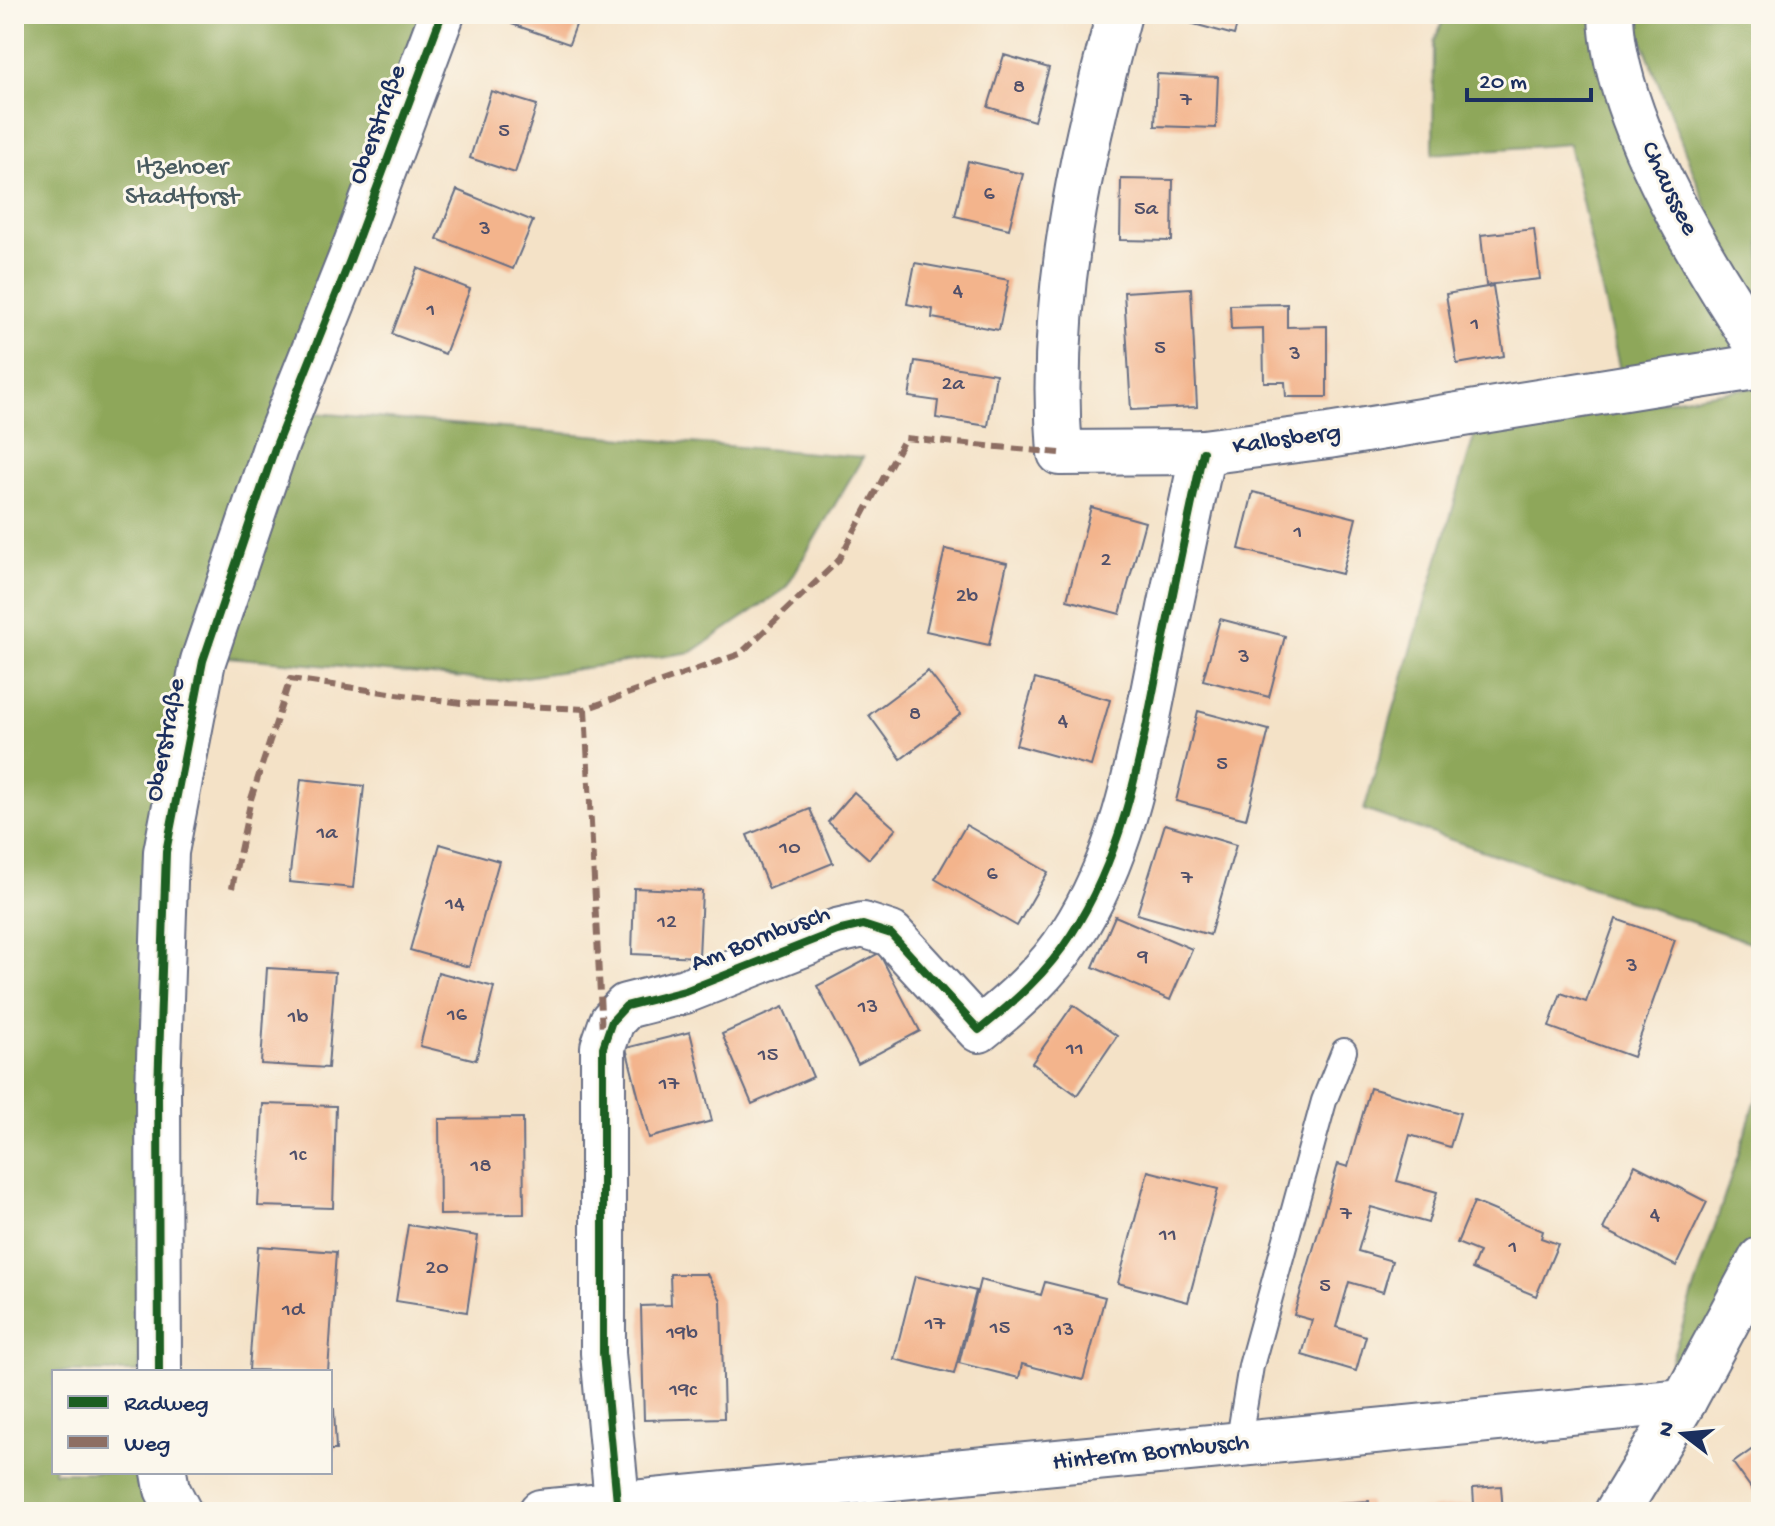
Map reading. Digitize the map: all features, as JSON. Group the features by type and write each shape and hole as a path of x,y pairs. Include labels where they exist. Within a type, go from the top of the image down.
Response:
{"street":[{"name":"Oberstraße","path":"159,1370 158,1089 166,852 203,661 275,448 350,260 442,14"},
{"name":"Kalbsberg","path":"1119,14 1085,145 1064,266 1057,328 1060,453 1203,452 1328,436 1761,366"},
{"name":"Chaussee","path":"1611,14 1619,64 1644,144 1709,272 1761,350"},
{"name":"Am Bornbusch","path":"617,1509 603,1338 603,1047 612,1021 626,1006 685,991 837,931 863,925 891,934 979,1030 1011,1004 1040,975 1071,935 1110,864 1133,790 1203,452"},
{"path":"1617,1512 1684,1401 1761,1259"},
{"name":"Hinterm Bornbusch","path":"541,1512 617,1509 1684,1401"},
{"path":"165,1474 179,1512"}],"lane":[{"path":"1238,1445 1251,1366 1324,1101 1344,1051"}],"green space":[{"name":"Itzehoer Stadtforst","path":"14,14 421,14 278,410 863,457 785,589 692,652 498,681 195,654 139,1370 52,1370 52,1474 138,1474 137,1483 157,1512 14,1512"},
{"path":"1446,14 1599,14 1748,355 1621,375 1569,144 1433,154 1434,42"},
{"path":"1636,14 1761,14 1761,305 1727,259 1634,20"},
{"path":"1761,386 1761,946 1364,810 1476,430"},
{"path":"1761,1084 1761,1235 1688,1370 1664,1383"}],"building":[{"path":"515,14 580,14 569,44 512,24"},
{"path":"1173,14 1240,14 1234,35 1172,18"},
{"path":"1004,55 1049,68 1034,121 988,107"},
{"path":"1157,74 1218,77 1216,128 1155,126"},
{"path":"491,91 537,105 515,173 470,158"},
{"path":"968,161 1023,174 1009,229 955,216"},
{"path":"1121,179 1173,180 1172,241 1120,240"},
{"path":"457,190 533,221 513,269 437,239"},
{"path":"1534,229 1540,279 1486,285 1481,235"},
{"path":"915,263 1009,280 999,330 932,318 933,309 907,304"},
{"path":"417,268 470,289 445,354 392,334"},
{"path":"1493,286 1504,356 1457,364 1446,294"},
{"path":"1191,288 1197,407 1131,410 1124,292"},
{"path":"1287,304 1287,327 1327,326 1327,397 1286,397 1285,382 1264,382 1263,328 1231,329 1230,305"},
{"path":"915,361 996,374 988,426 936,418 938,401 909,397"},
{"path":"1253,492 1356,518 1342,574 1239,549"},
{"path":"1091,507 1145,522 1120,614 1067,600"},
{"path":"945,549 1007,563 989,645 926,631"},
{"path":"1220,619 1285,636 1269,697 1203,680"},
{"path":"928,671 961,714 901,759 869,715"},
{"path":"1035,679 1110,700 1091,766 1016,745"},
{"path":"1198,711 1269,730 1246,819 1176,801"},
{"path":"301,779 364,786 353,888 289,882"},
{"path":"854,792 896,829 869,859 828,822"},
{"path":"810,809 833,863 769,889 747,835"},
{"path":"1165,824 1236,845 1210,935 1137,914"},
{"path":"966,825 1048,872 1017,926 935,879"},
{"path":"440,844 499,861 469,967 410,950"},
{"path":"634,888 702,891 699,957 632,954"},
{"path":"1115,916 1192,949 1170,1000 1093,967"},
{"path":"1616,919 1675,940 1633,1057 1549,1027 1561,993 1586,1002"},
{"path":"879,953 920,1031 858,1064 817,986"},
{"path":"267,968 335,972 328,1068 261,1064"},
{"path":"438,972 494,987 476,1060 420,1046"},
{"path":"1073,1005 1117,1036 1077,1095 1032,1063"},
{"path":"783,1007 813,1077 752,1104 722,1034"},
{"path":"690,1032 712,1121 649,1138 626,1048"},
{"path":"1370,1088 1460,1113 1450,1147 1410,1135 1397,1181 1437,1192 1428,1223 1371,1207 1358,1251 1392,1261 1383,1292 1349,1282 1336,1327 1366,1336 1356,1371 1302,1355 1312,1320 1294,1315 1338,1164 1348,1167"},
{"path":"263,1104 336,1106 333,1208 258,1206"},
{"path":"523,1118 524,1214 440,1215 439,1119"},
{"path":"1635,1165 1707,1202 1676,1266 1603,1229"},
{"path":"1148,1171 1218,1189 1188,1302 1118,1283"},
{"path":"1474,1202 1543,1231 1541,1238 1558,1244 1536,1296 1472,1269 1479,1252 1457,1243"},
{"path":"408,1225 478,1236 467,1312 396,1301"},
{"path":"258,1246 336,1252 328,1370 249,1370"},
{"path":"670,1274 707,1274 721,1300 724,1418 644,1420 641,1306 671,1305"},
{"path":"915,1276 976,1291 954,1374 894,1359"},
{"path":"980,1280 1041,1295 1045,1282 1105,1297 1083,1380 1022,1364 1019,1378 959,1363"},
{"path":"332,1409 334,1409 336,1450 332,1450"},
{"path":"1761,1443 1761,1502 1733,1463"},
{"path":"1501,1486 1503,1512 1401,1512 1474,1504 1473,1488"},
{"path":"1369,1501 1370,1512 1339,1512 1338,1503"}],"marked path":[{"path":"232,888 251,799 290,679 461,703 585,709 740,654 838,561 905,438 1060,453"},
{"path":"585,709 602,1032"},
{"path":"170,1512 177,1512"}],"cycle path":[{"path":"159,1370 158,1089 166,852 203,661 275,448 350,260 442,14"},
{"path":"618,1512 603,1353 603,1047 612,1021 626,1006 685,991 837,931 863,925 891,934 979,1030 1029,986 1071,935 1089,904 1104,873 1127,808 1203,452"}]}
